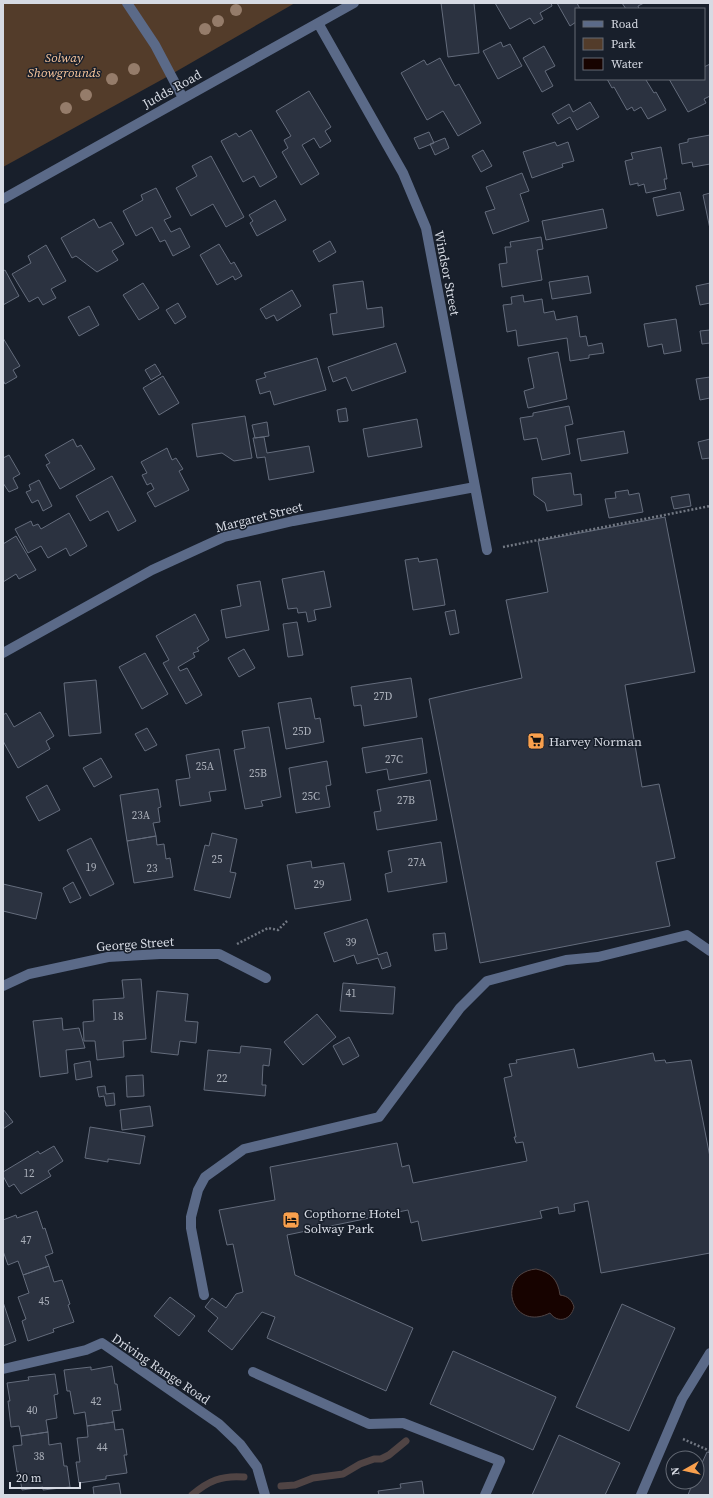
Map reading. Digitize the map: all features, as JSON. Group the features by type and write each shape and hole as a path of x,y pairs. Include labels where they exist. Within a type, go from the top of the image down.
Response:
{"street":[{"path":"127,3 155,45 183,98"},
{"name":"Judds Road","path":"3,199 354,3"},
{"name":"Windsor Street","path":"318,23 403,173 426,228 487,550"},
{"name":"Margaret Street","path":"3,653 152,570 224,537 293,521 475,487"},
{"path":"204,1296 191,1228 198,1190 205,1177 244,1149 379,1117 460,1008 487,981 566,960 598,957 687,934 710,951"},
{"name":"George Street","path":"3,986 29,974 108,957 160,954 219,954 266,978"},
{"name":"Driving Range Road","path":"3,1369 86,1350 102,1343 219,1424 240,1444 257,1467 265,1495"},
{"path":"641,1495 682,1399 710,1353"},
{"path":"253,1372 370,1424 403,1423 500,1461 485,1495"}],"path":[{"path":"487,550 710,506"},
{"path":"219,954 268,928 278,930 287,921"},
{"path":"668,1433 710,1451"}],"green space":[{"name":"Solway Showgrounds","path":"3,3 295,3 163,79 3,167"}],"water":[{"path":"536,1269 550,1275 558,1285 560,1295 567,1297 572,1302 574,1307 567,1318 557,1319 550,1313 536,1317 525,1315 517,1309 513,1300 512,1290 515,1280 523,1273"}],"building":[{"path":"441,3 474,3 479,53 448,57"},
{"path":"495,3 551,3 552,6 540,13 543,19 534,24 530,18 510,29"},
{"path":"557,3 577,3 580,8 575,8 575,23 570,26"},
{"path":"622,3 644,3 638,6 639,8 625,8"},
{"path":"501,42 503,47 510,44 522,66 498,79 483,51"},
{"path":"544,46 555,66 545,71 553,86 542,92 523,58"},
{"path":"440,58 455,86 459,84 481,123 458,136 443,111 427,120 401,73 424,60 427,65"},
{"path":"710,64 710,96 704,99 706,103 688,112 670,80 705,80 705,66"},
{"path":"608,80 646,80 654,93 656,92 666,110 648,119 641,107 634,111 632,107 627,110 614,87 612,88"},
{"path":"309,91 331,127 325,131 331,141 320,148 314,138 302,145 319,174 301,185 282,152 288,148 284,140 291,136 276,111"},
{"path":"590,102 599,117 577,130 570,117 558,124 552,114 569,104 573,112"},
{"path":"251,130 277,177 260,187 254,176 243,182 221,141 236,133 239,137"},
{"path":"429,132 434,143 419,149 414,138"},
{"path":"710,135 710,164 693,167 692,162 682,164 679,144 688,142 688,139"},
{"path":"445,138 449,148 435,155 430,144"},
{"path":"555,142 557,146 568,142 574,161 562,164 563,167 532,178 523,152"},
{"path":"661,147 667,179 664,179 666,189 646,193 644,184 638,186 638,183 630,185 625,161 633,159 631,153"},
{"path":"483,150 492,166 481,172 472,156"},
{"path":"211,156 244,217 226,227 213,204 191,216 176,188 197,176 192,166"},
{"path":"522,173 529,191 520,194 529,221 493,234 485,212 495,209 486,187"},
{"path":"156,188 171,217 164,220 171,232 180,228 190,247 173,256 165,240 160,242 152,227 136,236 123,211 143,200 141,195"},
{"path":"680,192 684,210 657,216 653,198"},
{"path":"710,193 710,229 703,195"},
{"path":"275,200 286,220 257,236 250,223 253,221 249,215"},
{"path":"603,209 607,228 546,240 542,221"},
{"path":"94,219 99,228 111,222 124,244 112,251 118,260 97,272 76,256 72,258 61,238"},
{"path":"541,237 543,249 537,250 542,280 502,287 499,264 507,263 505,247 511,247 510,242"},
{"path":"330,241 336,252 319,262 313,251"},
{"path":"219,244 231,264 234,262 242,276 235,280 233,276 217,285 200,255"},
{"path":"46,245 66,281 51,289 56,298 43,305 38,297 29,302 12,274 31,263 28,256"},
{"path":"5,270 19,296 3,305 3,271"},
{"path":"588,276 591,293 552,299 549,282"},
{"path":"363,281 367,309 382,307 384,327 333,335 330,314 337,313 333,285"},
{"path":"143,283 159,308 139,320 123,295"},
{"path":"710,283 710,303 700,305 696,286"},
{"path":"292,290 301,306 277,321 274,315 266,319 260,309"},
{"path":"523,295 524,302 542,299 544,313 554,311 556,320 577,316 580,337 586,336 588,346 602,343 604,353 589,355 589,358 570,361 567,338 518,346 516,330 507,332 503,305 512,304 511,297"},
{"path":"178,303 186,317 175,324 166,310"},
{"path":"89,306 99,325 79,336 68,317"},
{"path":"676,319 681,351 664,354 662,344 648,347 644,324"},
{"path":"710,330 710,343 702,344 700,331"},
{"path":"3,338 20,366 13,370 17,377 5,384 3,380"},
{"path":"396,343 406,372 352,391 346,377 333,382 328,367"},
{"path":"558,352 567,399 528,408 524,391 534,388 528,358"},
{"path":"317,358 326,390 274,405 270,391 260,394 256,380 266,377 264,373"},
{"path":"155,364 161,374 151,380 145,370"},
{"path":"163,376 179,403 159,415 143,388"},
{"path":"710,377 710,398 700,400 696,379"},
{"path":"569,406 573,424 565,426 570,454 542,460 537,438 524,440 520,418 533,416 533,413"},
{"path":"346,408 348,421 339,422 337,410"},
{"path":"245,416 252,458 234,461 222,453 197,457 192,424"},
{"path":"417,419 422,447 368,457 363,429"},
{"path":"267,422 269,436 255,438 252,425"},
{"path":"624,431 628,453 581,461 577,439"},
{"path":"264,437 267,453 309,446 314,472 269,480 265,457 257,458 253,438"},
{"path":"73,439 77,447 81,445 95,469 60,489 46,465 50,463 45,455"},
{"path":"710,439 710,458 702,459 698,442"},
{"path":"167,448 172,460 176,458 183,469 179,471 189,490 155,507 147,493 154,489 151,483 147,485 142,475 147,473 141,462"},
{"path":"9,455 20,474 13,478 18,488 9,492 3,483 3,458"},
{"path":"571,473 574,495 581,494 582,505 547,511 545,503 534,495 532,478"},
{"path":"112,476 136,521 118,531 108,511 90,521 76,496"},
{"path":"39,480 52,506 43,511 38,500 32,503 26,492 31,490 29,485"},
{"path":"628,490 629,495 639,493 643,512 609,518 605,499 616,498 615,492"},
{"path":"689,494 691,506 674,509 671,497"},
{"path":"69,513 87,546 70,556 66,548 48,558 41,546 28,553 15,529 31,521 33,526 38,524 41,529"},
{"name":"Harvey Norman","path":"665,517 695,672 625,685 642,787 659,784 675,858 656,862 670,926 480,963 429,699 522,678 506,600 548,592 538,541"},
{"path":"16,536 36,570 19,579 16,574 3,582 3,544"},
{"path":"418,558 419,562 437,559 445,605 413,610 405,560"},
{"path":"324,571 331,607 314,610 316,620 308,622 306,612 298,613 297,608 288,609 282,579"},
{"path":"260,581 269,630 226,638 221,610 241,606 237,585"},
{"path":"455,610 459,633 450,635 445,612"},
{"path":"195,614 209,640 197,648 199,651 193,653 195,657 178,667 180,671 187,668 202,695 186,704 163,663 169,660 156,636"},
{"path":"297,622 303,655 288,657 283,624"},
{"path":"244,649 255,668 239,677 228,658"},
{"path":"145,653 168,694 142,709 119,667"},
{"path":"411,678 417,717 364,726 361,705 354,706 351,687"},
{"path":"96,680 101,733 69,736 64,683"},
{"path":"311,698 315,719 320,718 324,742 286,749 278,703"},
{"path":"40,712 54,736 46,741 50,749 18,768 3,741 3,715 6,713 14,727"},
{"path":"269,727 281,797 261,801 263,806 245,809 234,750 245,748 242,731"},
{"path":"147,728 157,745 145,751 135,734"},
{"path":"422,738 427,773 389,780 387,769 366,773 362,748"},
{"path":"219,749 226,790 209,792 211,801 180,806 176,780 190,778 186,755"},
{"path":"101,758 112,777 94,787 83,768"},
{"path":"327,761 331,785 326,786 330,807 296,813 289,768"},
{"path":"430,780 437,820 377,830 374,812 381,811 377,790"},
{"path":"47,785 60,810 39,821 26,797"},
{"path":"158,789 161,807 158,808 160,822 153,823 156,836 127,841 120,795"},
{"path":"212,833 237,839 230,872 236,873 230,898 194,890 205,845 209,846"},
{"path":"156,836 157,845 164,844 166,859 170,858 173,877 134,883 127,841"},
{"path":"91,838 114,884 90,896 67,850"},
{"path":"441,842 447,882 388,892 385,874 392,872 388,851"},
{"path":"311,861 312,868 344,863 351,900 295,909 287,865"},
{"path":"73,882 81,898 70,903 63,888"},
{"path":"3,884 42,893 36,919 3,911"},
{"path":"367,919 378,955 387,952 391,966 382,969 378,958 357,964 354,955 334,962 324,933"},
{"path":"445,933 447,949 435,951 433,934"},
{"path":"141,979 146,1039 123,1041 124,1057 97,1060 95,1041 84,1041 83,1022 94,1021 93,1000 124,998 122,980"},
{"path":"343,983 395,987 393,1014 340,1011"},
{"path":"157,991 188,994 185,1021 198,1022 196,1043 180,1041 178,1055 151,1052"},
{"path":"317,1014 336,1037 303,1065 284,1042"},
{"path":"62,1018 63,1030 79,1028 85,1048 66,1050 68,1073 40,1077 33,1021"},
{"path":"349,1037 359,1056 343,1065 333,1046"},
{"path":"241,1046 271,1049 269,1066 263,1065 262,1085 266,1085 265,1096 204,1090 208,1050 240,1053"},
{"name":"Copthorne Hotel Solway Park","path":"574,1049 578,1068 653,1053 655,1061 665,1060 666,1063 691,1060 710,1157 710,1253 601,1273 588,1201 574,1204 575,1211 559,1214 558,1207 540,1211 542,1218 422,1241 418,1221 411,1223 408,1210 287,1235 295,1275 413,1328 386,1391 267,1338 275,1317 262,1312 232,1350 208,1331 218,1318 205,1307 212,1298 226,1308 236,1294 243,1292 233,1244 227,1245 219,1210 275,1200 270,1167 397,1143 402,1167 409,1165 413,1183 527,1161 523,1142 516,1143 514,1137 516,1137 504,1078 512,1076 509,1064 517,1063 516,1060"},
{"path":"90,1061 92,1077 76,1080 74,1064"},
{"path":"143,1075 144,1096 127,1097 126,1076"},
{"path":"105,1086 106,1094 114,1093 115,1105 106,1106 104,1096 99,1097 97,1087"},
{"path":"150,1106 153,1126 122,1130 120,1110"},
{"path":"3,1109 13,1122 3,1129"},
{"path":"90,1127 145,1136 140,1164 108,1159 108,1162 85,1158"},
{"path":"54,1146 63,1161 48,1171 51,1176 21,1194 14,1184 9,1187 3,1176 3,1172 38,1151 40,1154"},
{"path":"37,1211 43,1229 45,1228 53,1253 45,1256 49,1266 23,1275 18,1261 8,1265 3,1251 3,1220 16,1215 17,1218"},
{"path":"49,1266 54,1282 62,1280 74,1322 53,1329 54,1332 28,1341 22,1321 26,1319 18,1297 29,1293 23,1275"},
{"path":"170,1297 195,1316 179,1336 154,1316"},
{"path":"3,1302 16,1341 3,1346"},
{"path":"622,1304 675,1328 629,1431 576,1407"},
{"path":"453,1351 556,1397 533,1450 430,1404"},
{"path":"112,1366 115,1384 117,1384 121,1410 112,1411 114,1422 87,1426 85,1412 74,1414 70,1391 67,1391 64,1370 91,1367 91,1370"},
{"path":"55,1374 58,1394 54,1395 57,1418 46,1420 48,1432 21,1436 19,1426 11,1427 8,1401 10,1401 7,1383 29,1380 28,1377"},
{"path":"114,1422 115,1430 123,1429 127,1455 124,1455 127,1473 106,1476 106,1479 79,1483 76,1462 80,1462 77,1438 88,1437 87,1426"},
{"path":"48,1432 49,1445 61,1443 64,1466 67,1466 70,1487 43,1490 43,1487 22,1490 19,1472 17,1472 13,1446 22,1445 21,1436"},
{"path":"559,1435 620,1463 605,1495 532,1495"},
{"path":"707,1452 710,1453 710,1495 688,1495 690,1490 705,1490 705,1456"},
{"path":"422,1481 424,1495 379,1495 378,1491 401,1488 400,1484"},
{"path":"119,1483 121,1495 94,1495 93,1487"}],"waterway":[{"path":"281,1486 295,1485 313,1478 343,1474 360,1464 374,1459 381,1459 389,1455 406,1441"},
{"path":"192,1495 204,1486 216,1480 229,1477 244,1477"}],"place":[{"name":"Harvey Norman","path":"536,741"},
{"name":"Copthorne Hotel Solway Park","path":"291,1220"}]}
